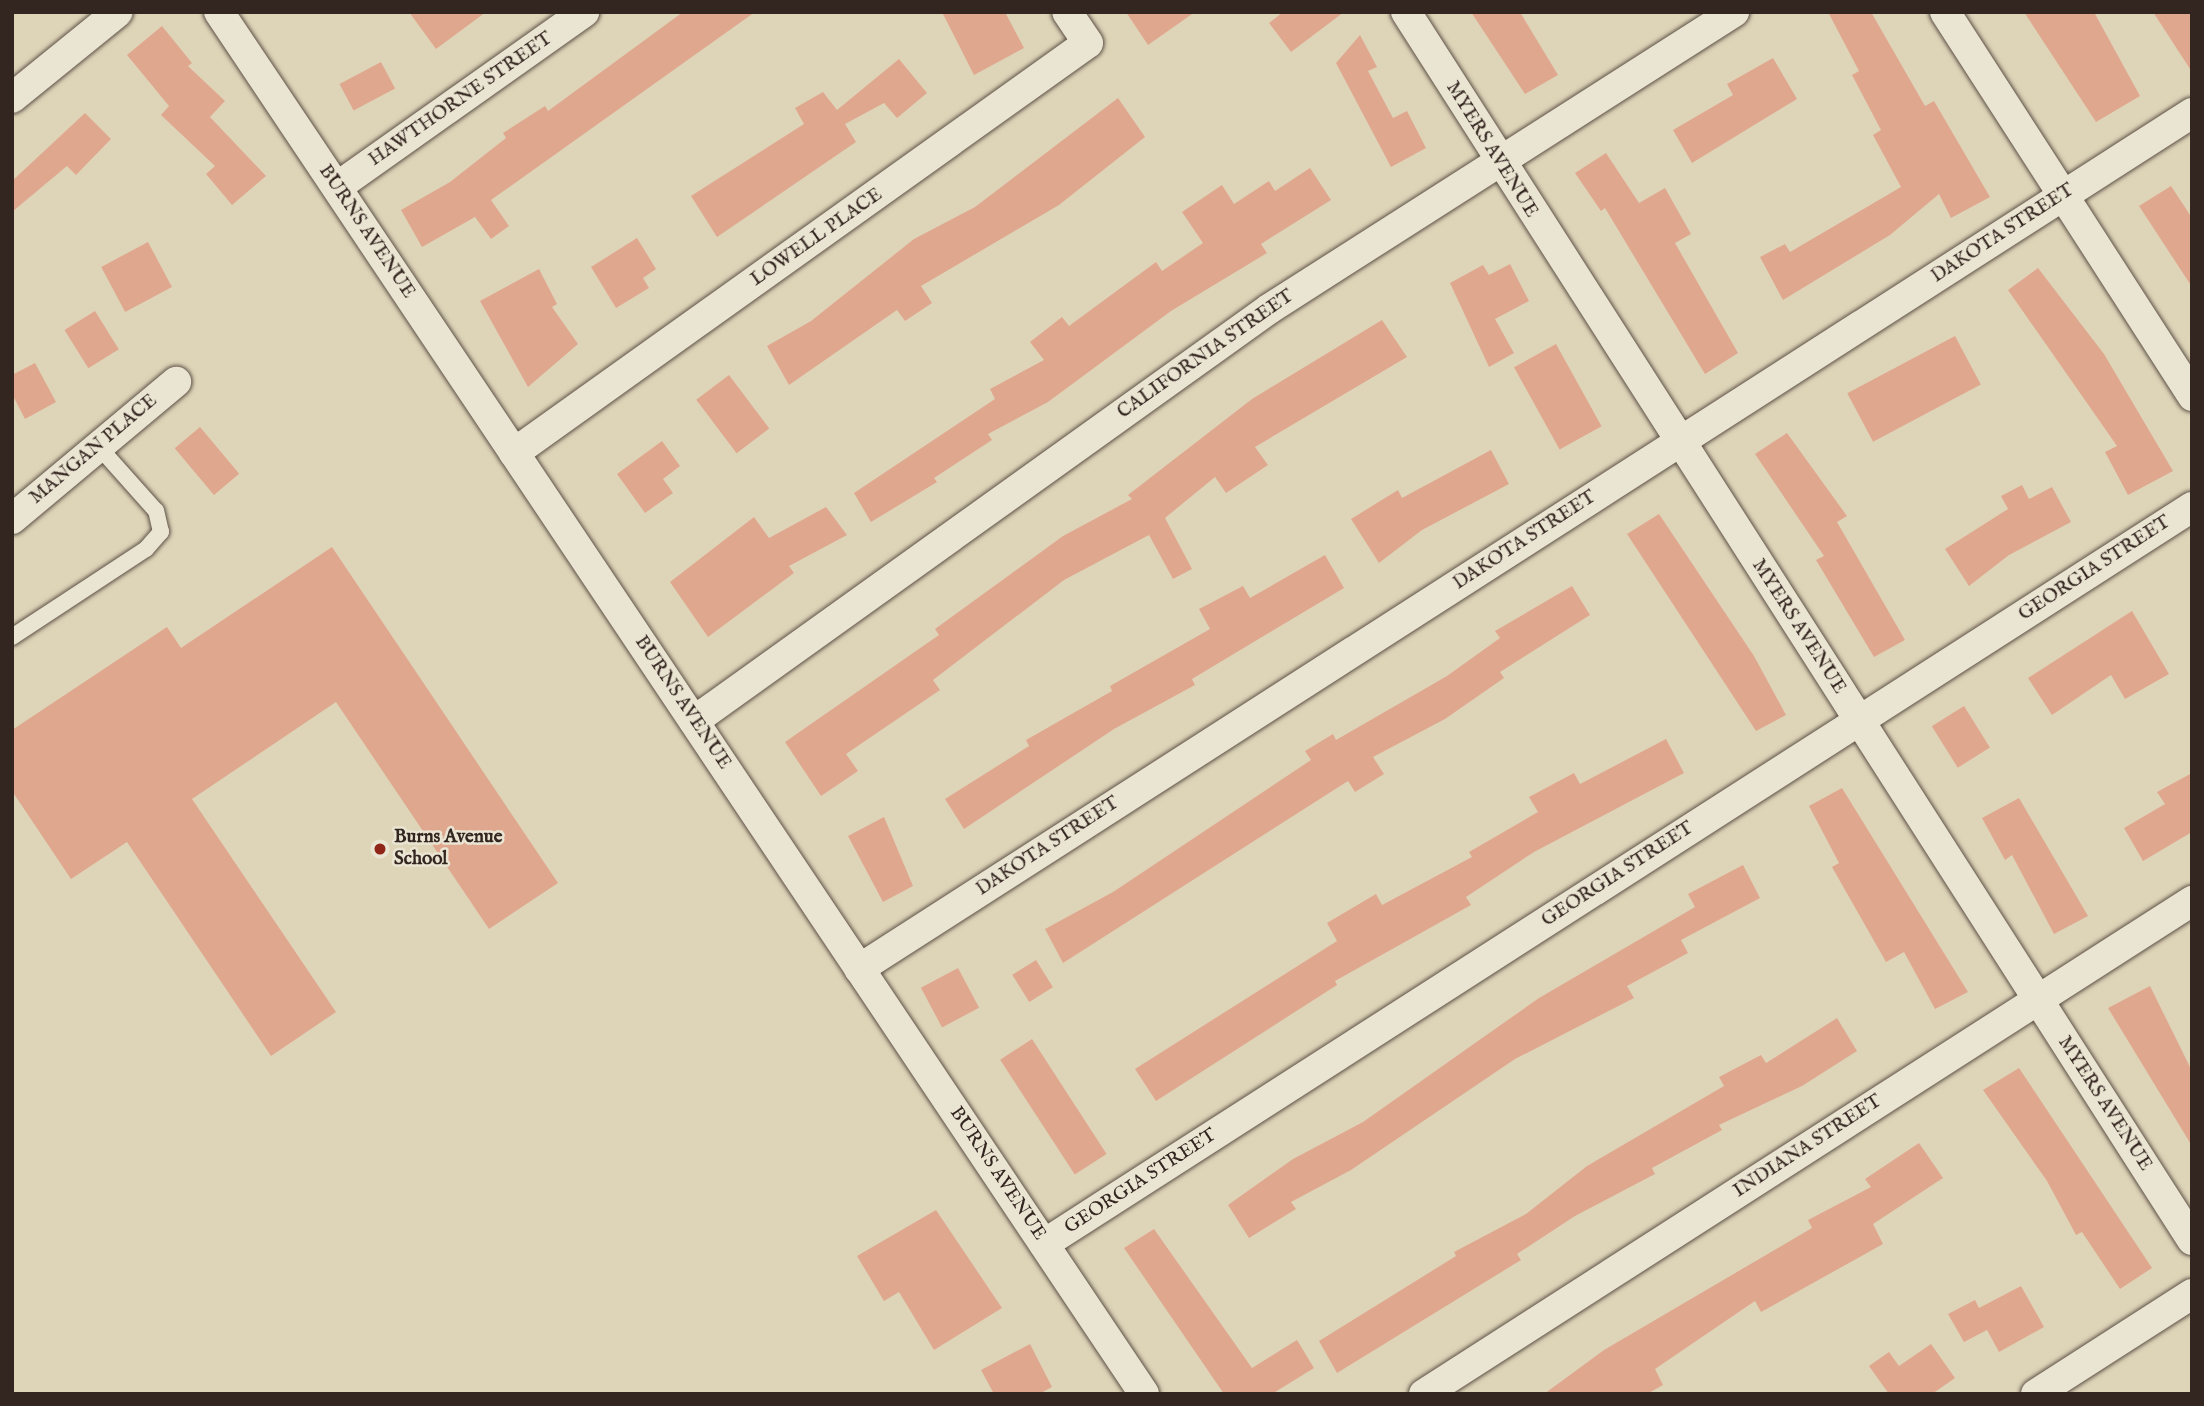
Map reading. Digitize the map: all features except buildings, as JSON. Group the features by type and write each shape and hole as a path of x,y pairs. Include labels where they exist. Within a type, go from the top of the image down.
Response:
{"street":[{"path":"12,98 118,12"},
{"name":"BURNS AVENUE","path":"219,12 1144,1394"},
{"name":"HAWTHORNE STREET","path":"337,187 584,12"},
{"name":"LOWELL PLACE","path":"514,453 1088,43 1067,12"},
{"name":"MYERS AVENUE","path":"1406,12 1678,443 2192,1240"},
{"name":"CALIFORNIA STREET","path":"694,721 1269,309 1734,12"},
{"path":"1945,12 2192,396"},
{"name":"DAKOTA STREET","path":"859,969 2192,113"},
{"name":"MANGAN PLACE","path":"12,519 176,382"},
{"name":"GEORGIA STREET","path":"1044,1244 2192,507"},
{"name":"INDIANA STREET","path":"1424,1394 2192,901"},
{"path":"2036,1394 2192,1294"}],"lane":[{"path":"12,637 146,549 161,532 156,511 99,446"}],"place":[{"name":"Burns Avenue School","path":"380,849"}]}
